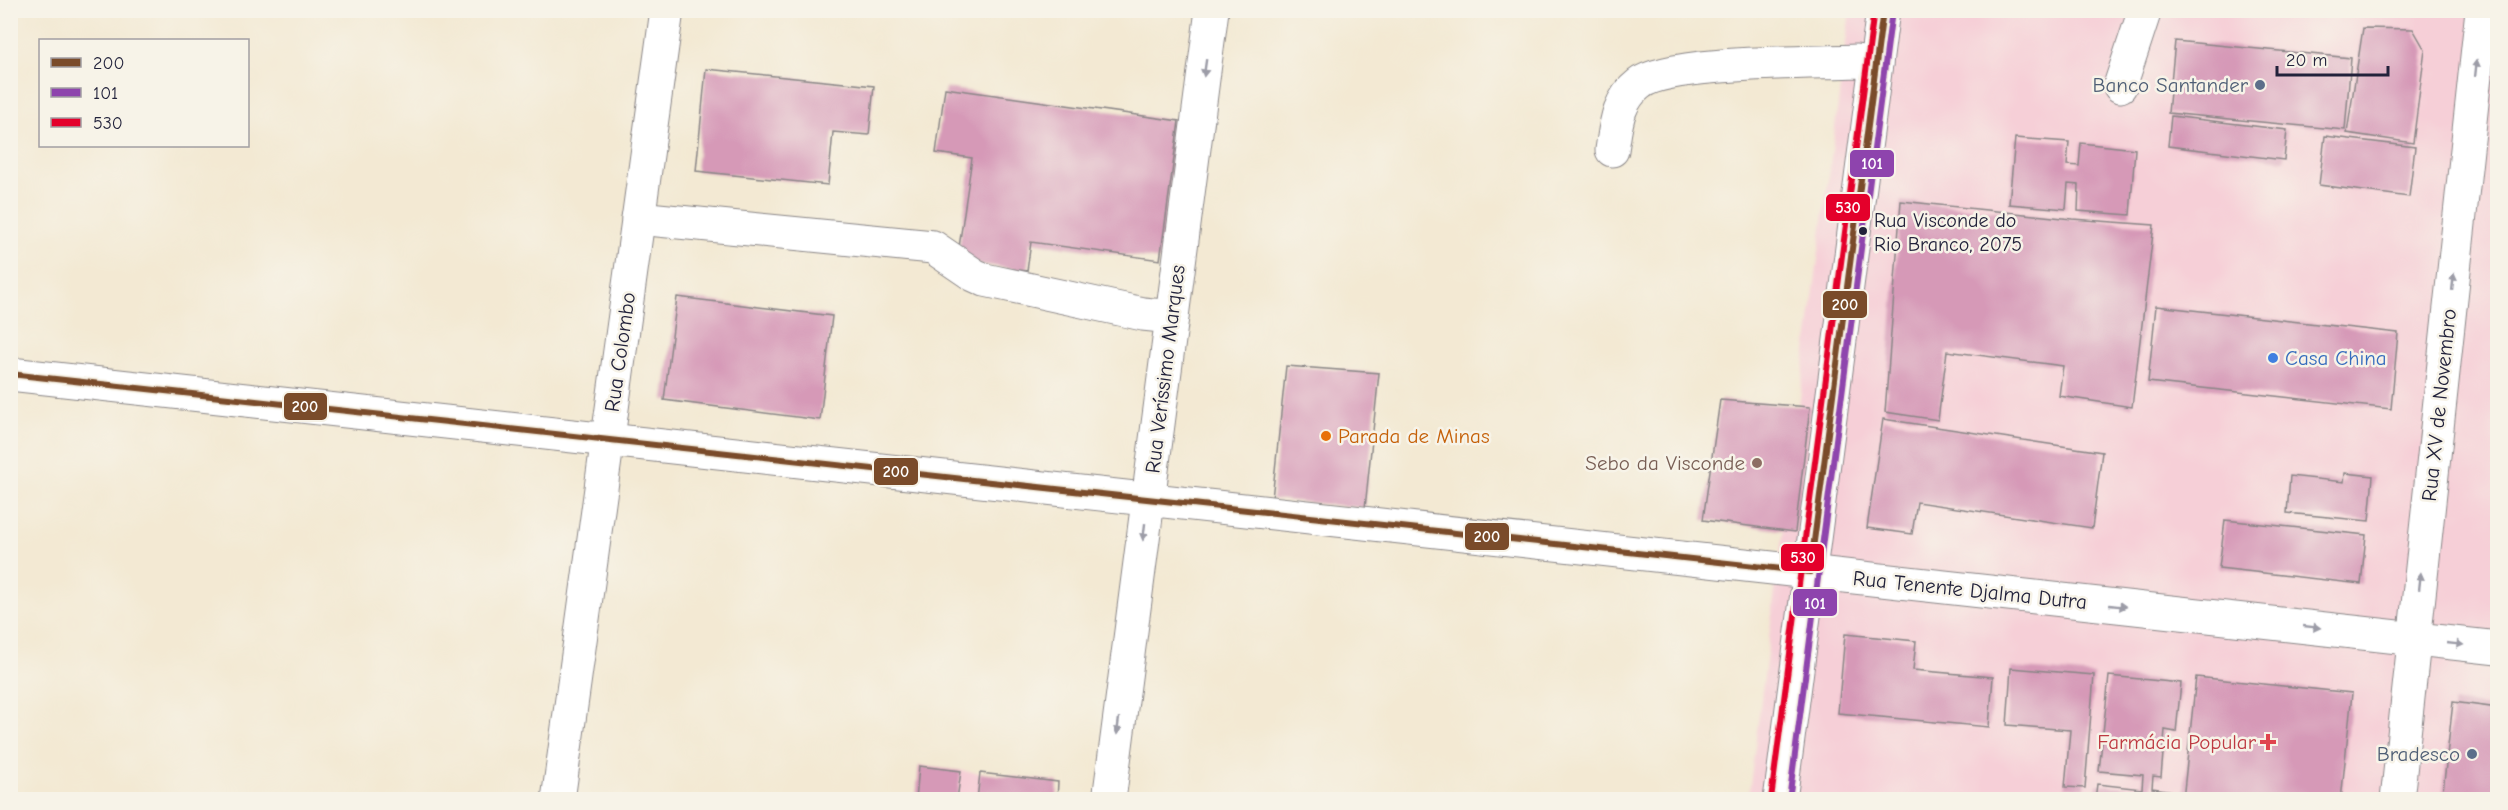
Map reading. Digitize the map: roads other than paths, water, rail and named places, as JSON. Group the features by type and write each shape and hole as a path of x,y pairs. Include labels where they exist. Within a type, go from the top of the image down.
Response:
{"main road":[{"name":"Rua Colombo","path":"558,800 667,10"},
{"name":"Rua Veríssimo Marques","path":"1109,800 1212,10"},
{"path":"1780,800 1883,10"},
{"path":"2120,86 2145,10"},
{"name":"Rua XV de Novembro","path":"2397,800 2482,10"},
{"path":"1612,150 1620,106 1640,83 1671,72 1723,66 1845,61 1876,64"},
{"path":"638,218 933,247 985,280 1143,314 1172,317"},
{"name":"Rua Tenente Djalma Dutra","path":"10,374 2498,648"}],"place":[{"name":"Banco Santander","path":"2260,85"},
{"name":"Rua Visconde do Rio Branco, 2075","path":"1863,231"},
{"name":"Casa China","path":"2273,358"},
{"name":"Parada de Minas","path":"1326,436"},
{"name":"Sebo da Visconde","path":"1757,463"},
{"name":"Farmácia Popular","path":"2268,742"},
{"name":"Bradesco","path":"2472,754"}]}
